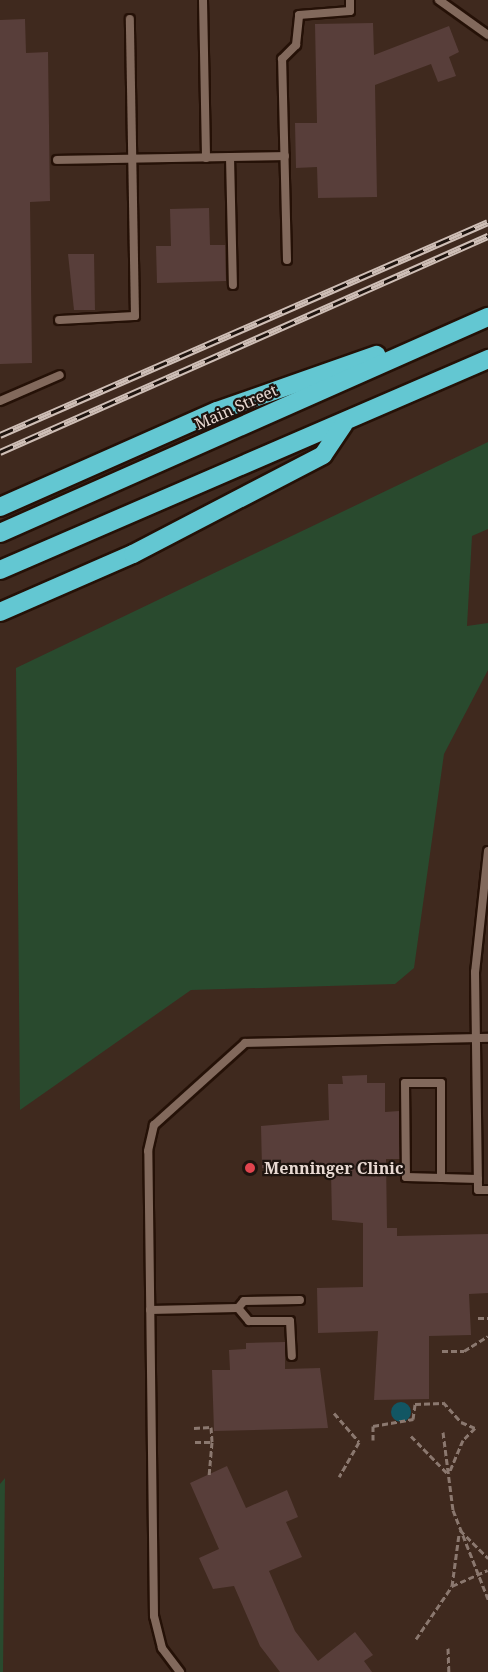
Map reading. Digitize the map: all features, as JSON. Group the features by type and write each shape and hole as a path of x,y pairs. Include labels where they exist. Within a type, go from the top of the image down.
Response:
{"highway":[{"path":"0,507 217,411 488,316"},
{"name":"Main Street","path":"0,533 488,316"},
{"path":"0,570 344,424 488,359"},
{"path":"0,612 133,554 323,455 344,424"}],"lane":[{"path":"203,0 206,158"},
{"path":"287,260 282,59 296,45 299,15 350,11 350,0"},
{"path":"439,0 488,35"},
{"path":"59,320 135,316 130,19"},
{"path":"57,160 285,156"},
{"path":"230,157 232,285"},
{"path":"0,401 60,375"},
{"path":"488,851 476,924 475,1038 478,1190 488,1190"},
{"path":"180,1672 156,1632 149,1135 163,1111 235,1048 261,1041 488,1038"},
{"path":"441,1178 441,1083 405,1083 406,1178 478,1179"},
{"path":"150,1310 238,1308 244,1301 300,1300"},
{"path":"238,1308 249,1321 290,1321 292,1356"}],"path":[{"path":"478,1318 488,1318"},
{"path":"442,1351 464,1351 488,1336"},
{"path":"373,1440 373,1426 413,1419 415,1404 443,1402 461,1422 475,1428 463,1440 448,1474"},
{"path":"334,1413 359,1442 339,1477"},
{"path":"194,1428 211,1427 212,1442 208,1475"},
{"path":"443,1432 448,1474 459,1529 488,1599"},
{"path":"411,1436 448,1474"},
{"path":"195,1442 212,1442"},
{"path":"459,1529 488,1558"},
{"path":"416,1639 452,1586 459,1529"},
{"path":"452,1586 476,1573 488,1570"},
{"path":"448,1648 449,1672"}],"green space":[{"path":"488,442 488,529 472,536 467,626 488,623 488,670 444,754 414,968 395,984 191,990 20,1110 16,668"},
{"path":"5,1478 3,1672 0,1672 0,1484"}],"water":[{"path":"401,1402 408,1405 411,1412 408,1419 401,1422 394,1419 391,1412 394,1405"}],"building":[{"path":"25,19 26,53 48,52 50,201 30,202 32,363 0,364 0,20"},
{"path":"373,23 374,55 449,26 459,52 449,57 456,76 438,82 431,64 375,85 377,197 318,198 317,167 296,168 295,123 317,123 315,24"},
{"path":"209,208 210,245 225,245 226,281 157,283 156,246 171,246 170,209"},
{"path":"68,254 94,254 95,310 74,310"},
{"path":"367,1075 367,1083 385,1083 385,1112 399,1111 400,1159 386,1159 387,1228 397,1228 397,1236 488,1234 488,1293 469,1294 471,1335 429,1336 429,1399 374,1400 378,1331 318,1333 317,1288 363,1287 363,1223 332,1220 331,1171 262,1168 261,1126 329,1120 328,1084 343,1084 342,1076"},
{"path":"285,1342 285,1369 320,1368 328,1428 214,1431 212,1370 230,1370 229,1350 246,1349 246,1343"},
{"path":"227,1466 246,1508 287,1490 298,1517 286,1522 302,1557 269,1571 295,1631 318,1661 355,1632 373,1655 364,1661 372,1672 280,1672 260,1646 234,1586 213,1589 199,1558 219,1549 190,1483"}],"railway":[{"path":"0,435 488,222"},
{"path":"0,452 488,236"}],"place":[{"name":"Menninger Clinic","path":"250,1168"}]}
